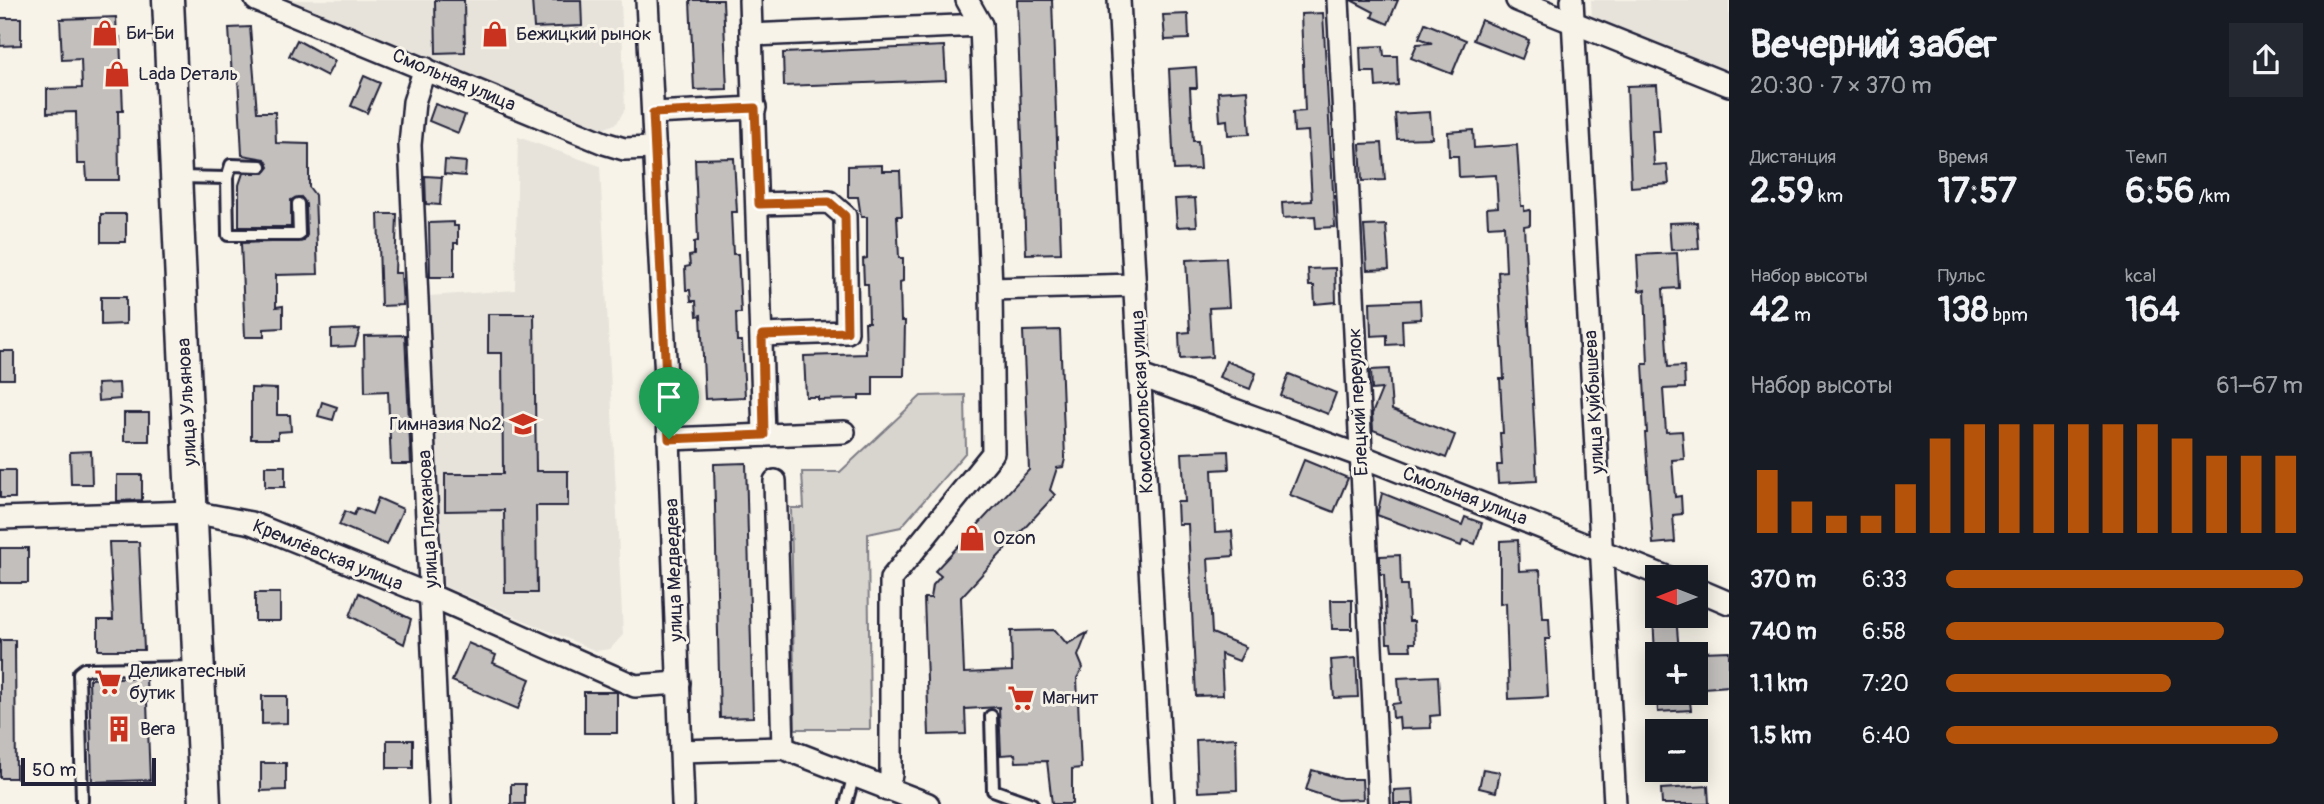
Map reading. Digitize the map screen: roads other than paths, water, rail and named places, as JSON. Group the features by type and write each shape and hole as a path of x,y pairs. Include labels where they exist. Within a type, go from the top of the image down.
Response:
{"main road":[{"name":"улица Ульянова","path":"168,0 205,804"}],"street":[{"name":"Смольная улица","path":"256,0 604,143 624,149 655,148"},
{"name":"улица Медведева","path":"647,0 669,439 682,804"},
{"path":"750,0 759,204 764,435"},
{"path":"887,790 891,775 891,579 993,453 991,289 981,24 967,0"},
{"name":"Комсомольская улица","path":"1119,0 1163,804"},
{"name":"Елецкий переулок","path":"1338,0 1379,804"},
{"path":"1517,0 1729,86"},
{"name":"улица Куйбышева","path":"1572,0 1615,804"},
{"path":"751,35 981,24"},
{"name":"улица Плеханова","path":"425,68 412,111 410,145 440,804"},
{"path":"653,113 755,108"},
{"path":"759,204 829,202 845,216 847,332 762,335"},
{"path":"991,289 1135,285"},
{"name":"Смольная улица","path":"1140,376 1361,456 1645,568"},
{"path":"669,439 844,432"},
{"path":"775,481 783,748"},
{"name":"Кремлёвская улица","path":"0,518 192,512 251,523 432,596 635,685 679,683"},
{"path":"1708,594 1729,603"},
{"path":"681,751 783,748 853,778 928,804"}],"lane":[{"path":"261,166 231,165 227,178 228,235 299,235 298,204"},
{"path":"176,177 227,178"},
{"path":"82,801 79,673 84,669 199,667"},
{"path":"991,716 993,790 1032,804"},
{"path":"846,804 853,778"}],"place":[{"name":"Би-Би","path":"105,33"},
{"name":"Бежицкий рынок","path":"495,34"},
{"name":"Lada Dеталь","path":"117,74"},
{"name":"Гимназия №2","path":"523,424"},
{"name":"Ozon","path":"972,538"},
{"name":"Деликатесный бутик","path":"108,682"},
{"name":"Магнит","path":"1021,698"},
{"name":"Вега","path":"119,729"}]}
